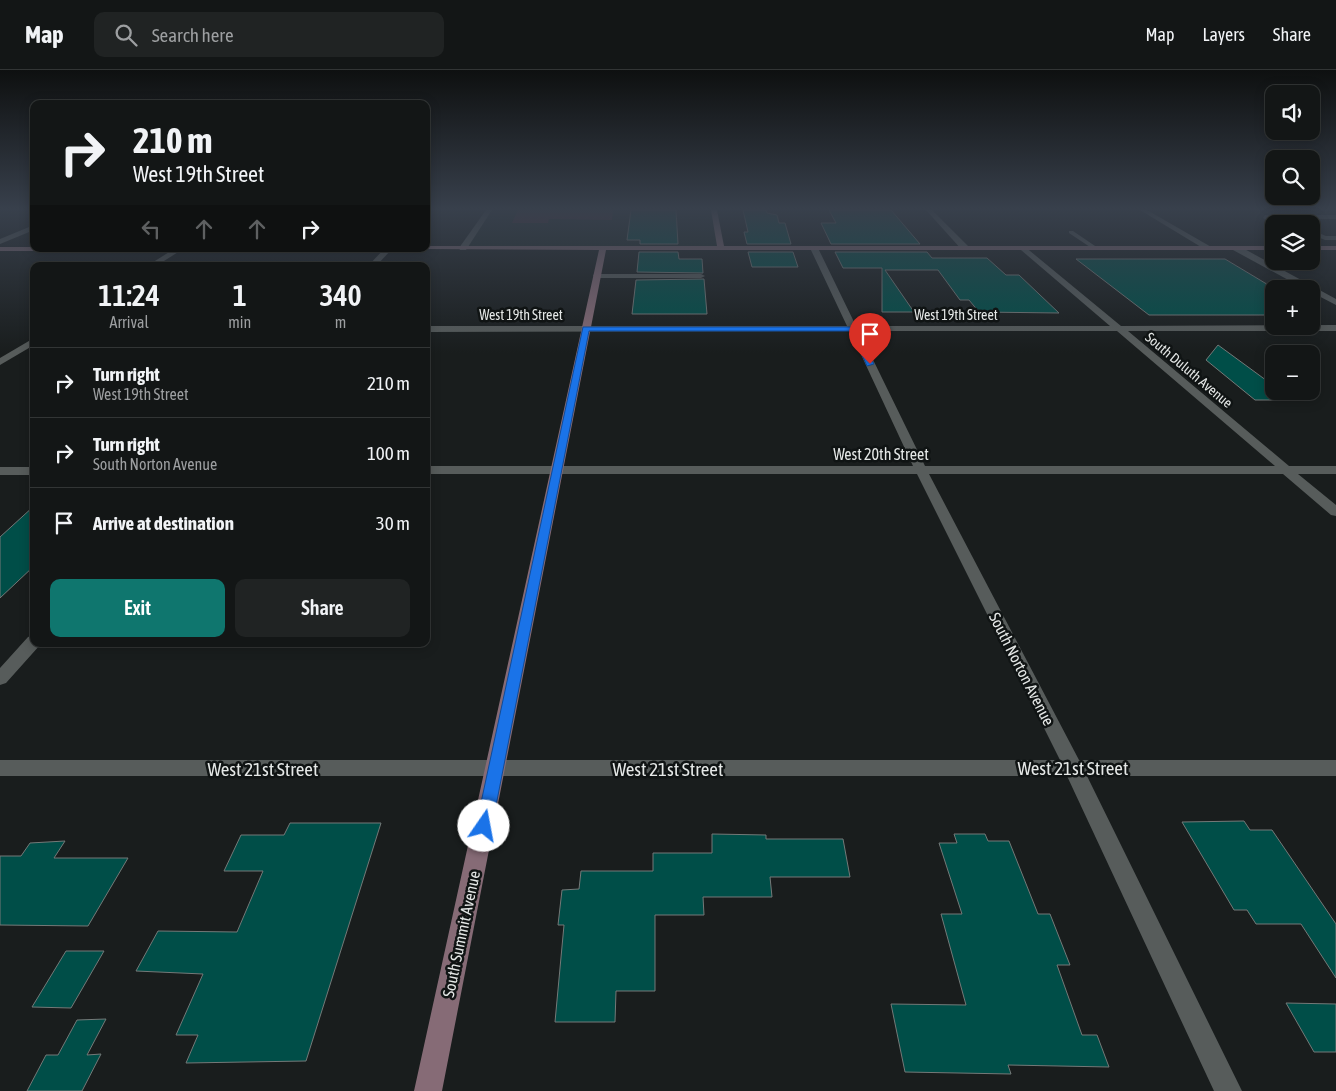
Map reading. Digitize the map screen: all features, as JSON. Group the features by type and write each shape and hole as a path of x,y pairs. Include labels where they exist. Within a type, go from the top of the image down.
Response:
{"street":[{"name":"South Summit Avenue","path":"428,1091 601,258"},
{"name":"South Norton Avenue","path":"819,258 921,470 1073,768 1228,1091"},
{"name":"South Duluth Avenue","path":"1035,258 1336,512"},
{"path":"1254,258 1336,302"},
{"name":"West 19th Street","path":"430,329 1336,328"},
{"path":"0,362 30,343"},
{"path":"0,470 30,471"},
{"name":"West 20th Street","path":"430,470 1336,470"},
{"path":"0,679 30,645"},
{"name":"West 21st Street","path":"0,768 1336,768"}],"lane":[{"path":"597,276 701,276"}],"building":[{"path":"638,258 702,259 703,273 637,272"},
{"path":"750,258 795,258 798,267 752,267"},
{"path":"838,258 987,258 1006,275 1019,275 1059,313 979,312 969,300 960,300 938,270 885,270 914,312 882,312 882,268 843,268"},
{"path":"1076,259 1225,259 1265,283 1265,315 1149,315"},
{"path":"704,279 707,314 632,314 636,280"},
{"path":"1218,345 1265,379 1265,400 1255,400 1206,360"},
{"path":"30,510 30,570 0,598 0,537"},
{"path":"1244,821 1250,830 1272,830 1336,924 1336,978 1301,924 1256,924 1247,910 1234,910 1182,822"},
{"path":"290,823 381,823 306,1061 186,1063 198,1035 176,1035 203,974 136,971 158,931 237,932 263,871 224,871 241,835 284,835"},
{"path":"712,834 766,835 766,839 843,839 850,877 770,877 772,897 703,897 704,915 655,915 655,991 616,991 615,1022 555,1022 564,925 558,925 562,890 579,889 581,871 653,871 653,853 712,853"},
{"path":"954,834 985,834 988,841 1009,841 1038,914 1050,914 1070,965 1057,965 1082,1035 1097,1035 1109,1067 1008,1065 1011,1074 905,1072 891,1004 966,1005 941,914 962,914 939,843 957,843"},
{"path":"65,841 54,858 128,858 88,926 0,925 0,856 21,856 30,843"},
{"path":"66,951 104,951 71,1008 32,1007"},
{"path":"1286,1003 1336,1004 1336,1052 1314,1052"},
{"path":"106,1019 87,1055 101,1054 82,1091 27,1091 46,1055 58,1055 77,1020"}],"route":[{"path":"484,826 586,329 853,329 870,364"}]}
